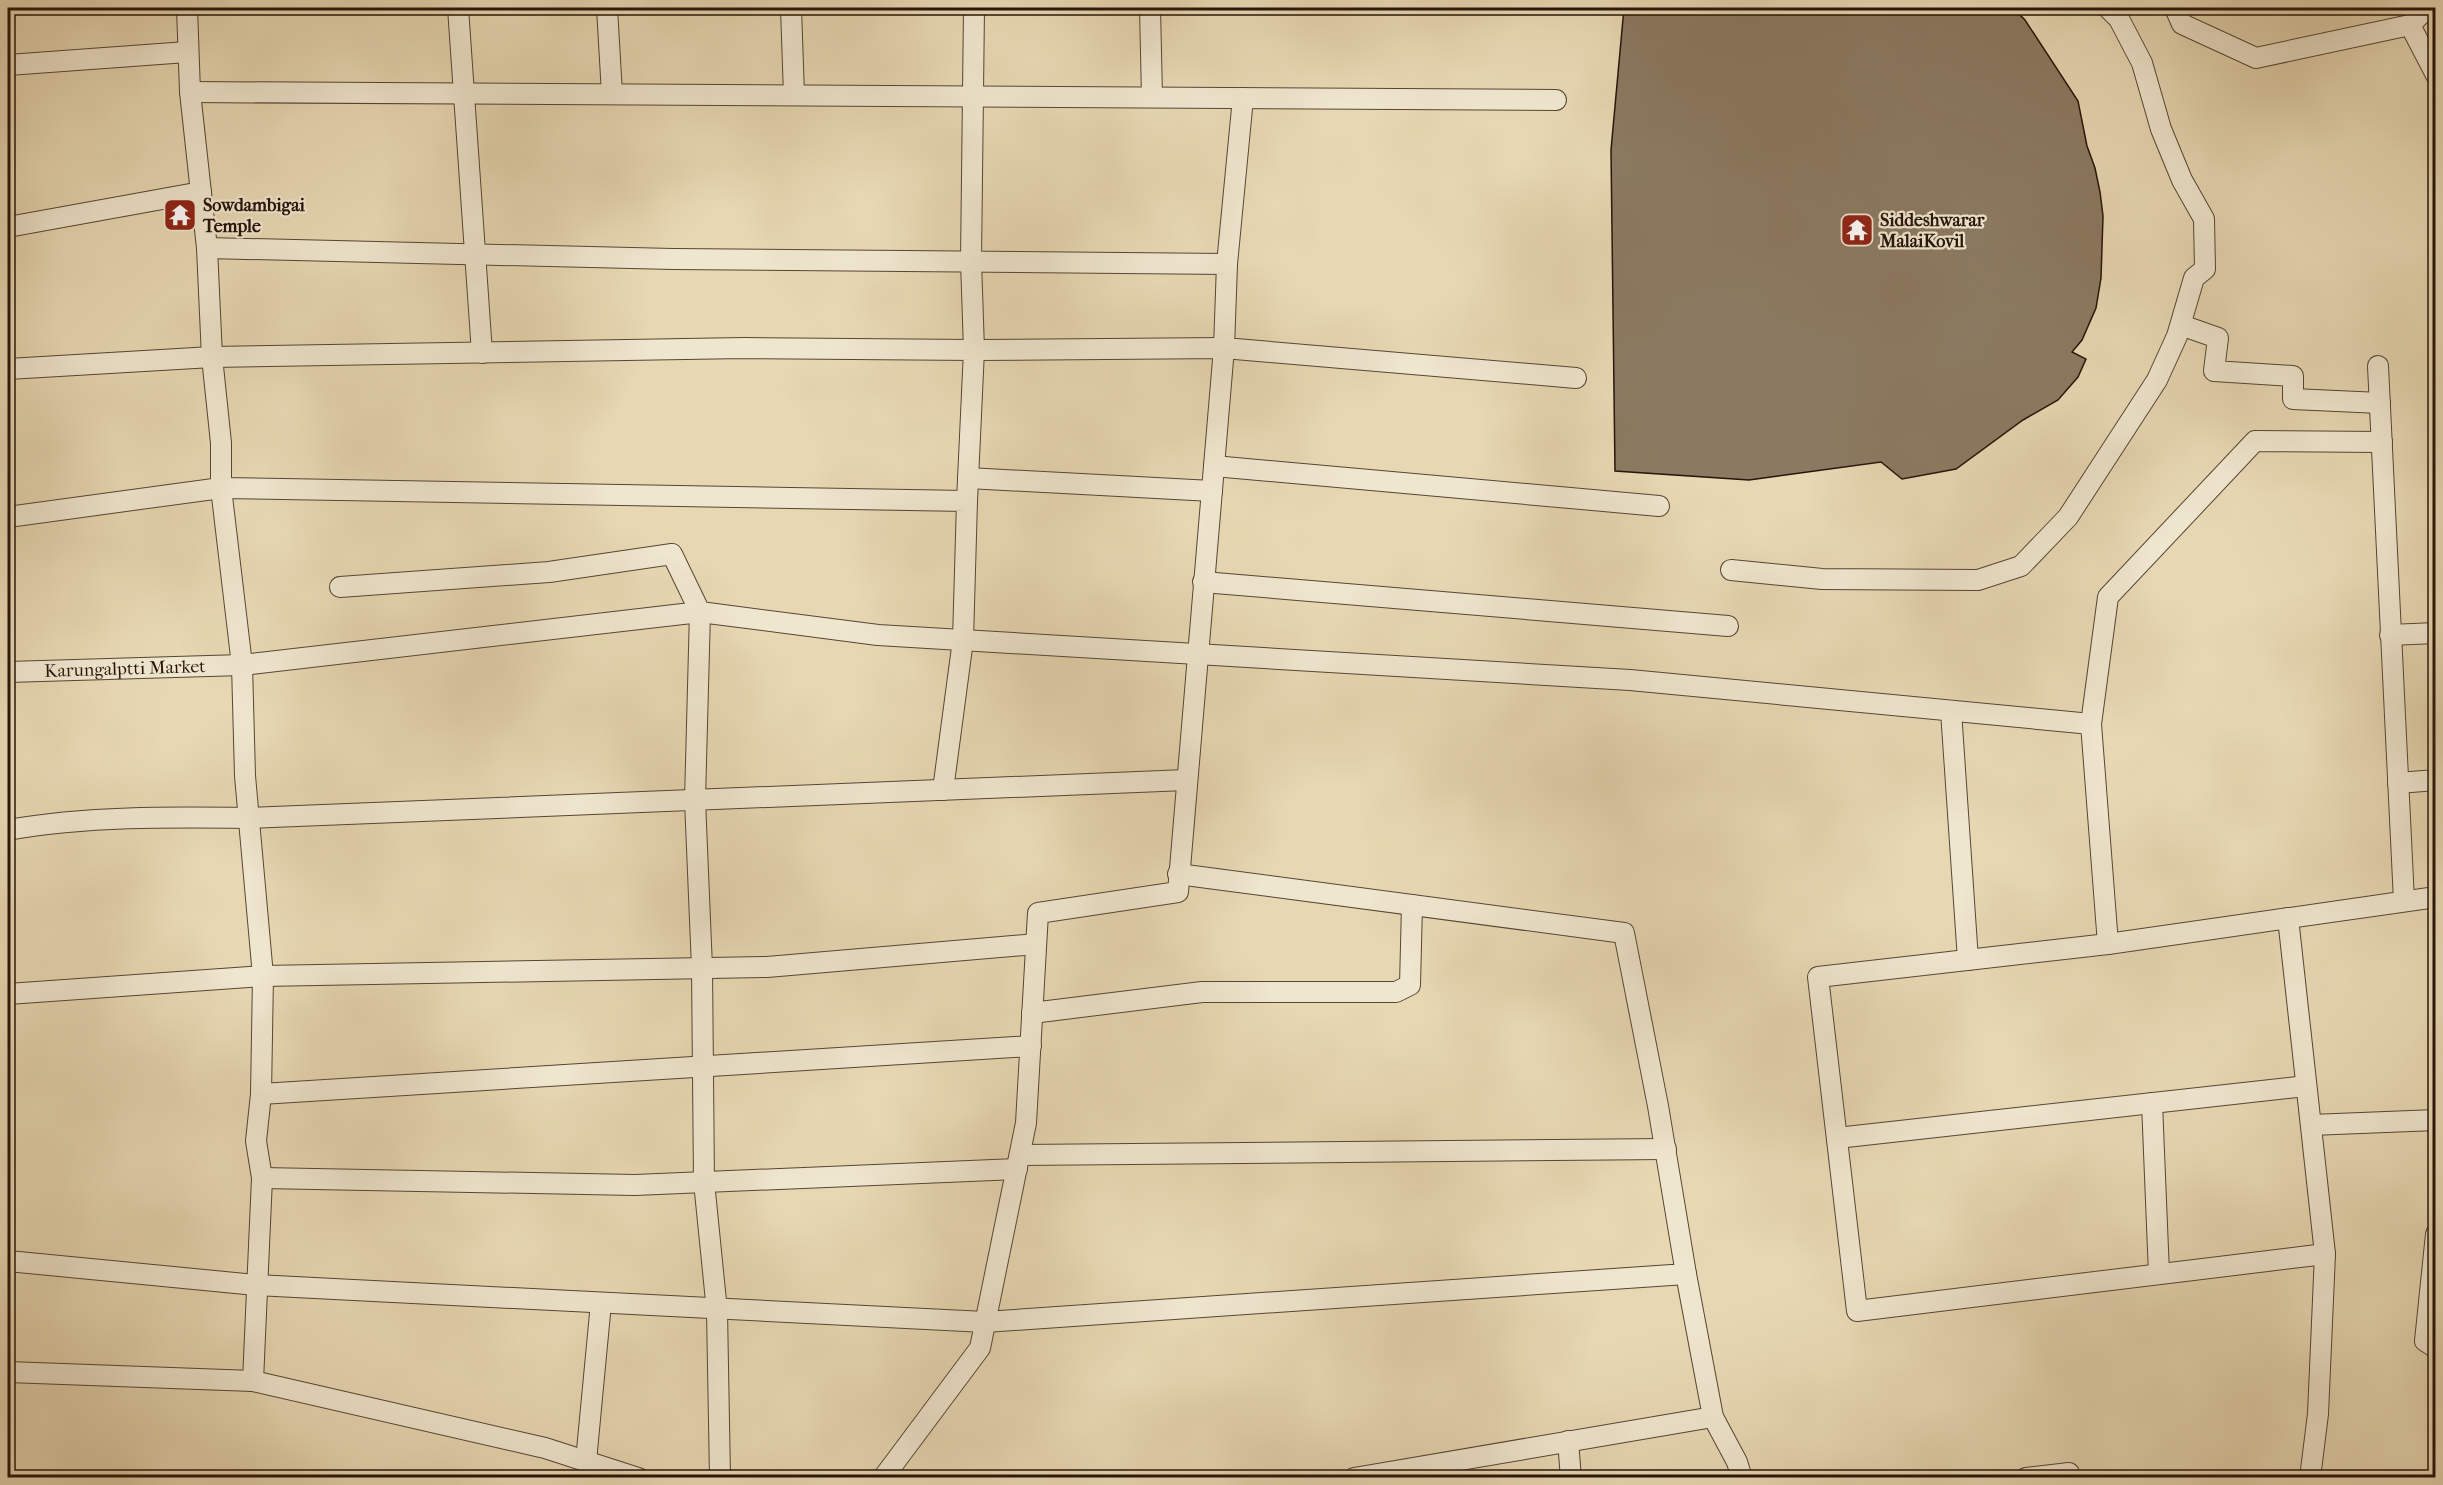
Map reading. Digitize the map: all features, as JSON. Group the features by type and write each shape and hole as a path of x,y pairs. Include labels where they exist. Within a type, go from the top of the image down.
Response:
{"street":[{"path":"187,8 189,92 207,248 213,357 221,443 221,488 242,665 245,776 263,976 261,1094 256,1141 262,1178 253,1381"},
{"path":"458,8 482,353"},
{"path":"607,8 612,94"},
{"path":"791,8 794,95"},
{"path":"943,790 963,640 974,350 972,261 974,8"},
{"path":"1150,8 1152,97"},
{"path":"1731,570 1822,579 1978,580 2021,566 2068,517 2157,380 2181,325 2194,278 2205,269 2204,219 2182,180 2161,129 2142,63 2119,19 2108,8"},
{"path":"2175,8 2182,24 2256,58 2410,25 2427,8"},
{"path":"2410,25 2436,75"},
{"path":"8,65 187,52"},
{"path":"189,92 1556,100"},
{"path":"883,1478 980,1348 1026,1123 1038,913 1178,892 1224,348 1227,264 1243,98"},
{"path":"8,227 201,192"},
{"path":"207,248 673,259 1227,264"},
{"path":"2181,325 2218,338 2214,371 2293,376 2293,399 2380,403"},
{"path":"8,369 213,357 744,348 974,350 1224,348 1576,378"},
{"path":"2378,366 2404,901"},
{"path":"2108,944 2091,724 2108,597 2256,441 2382,442"},
{"path":"1214,466 1659,506"},
{"path":"968,478 1212,491"},
{"path":"8,517 221,488 967,501"},
{"path":"340,587 549,572 672,554 699,612 695,800 702,968 704,1182 717,1309 720,1478"},
{"path":"1203,582 1728,626"},
{"name":"Karungalptti Market","path":"8,672 242,665 699,612 878,635 1630,680 2091,724"},
{"path":"2390,635 2436,633"},
{"path":"1951,711 1968,960"},
{"path":"8,830 50,822 177,817 249,818 1186,780"},
{"path":"2398,783 2436,780"},
{"path":"1178,874 1624,933 1713,1417 1737,1462 1742,1478"},
{"path":"2325,1254 1857,1311 1818,977 2108,944 2436,897"},
{"path":"1032,1013 1202,992 1396,992 1410,985 1412,905"},
{"path":"2288,918 2325,1254 2318,1414 2310,1478"},
{"path":"8,994 263,976 767,968 1036,944"},
{"path":"261,1094 1031,1046"},
{"path":"1837,1138 2307,1086"},
{"path":"2152,1103 2159,1274"},
{"path":"2311,1125 2436,1120"},
{"path":"262,1178 635,1185 1018,1162 1665,1149"},
{"path":"2435,1241 2425,1341 2436,1348"},
{"path":"8,1261 256,1285 985,1322 1686,1274"},
{"path":"586,1461 602,1303"},
{"path":"8,1372 253,1381 545,1448 638,1478"},
{"path":"1354,1478 1713,1417"},
{"path":"1568,1441 1571,1478"},
{"path":"2026,1478 2069,1473 2070,1478"}],"building":[{"name":"Siddeshwarar MalaiKovil","path":"1624,8 2013,8 2025,20 2078,101 2087,146 2100,192 2103,216 2101,278 2096,308 2082,340 2072,352 2086,359 2078,377 2058,400 2023,420 1956,469 1902,479 1881,462 1749,480 1615,471 1611,150"}],"place":[{"name":"Sowdambigai Temple","path":"180,215"},
{"name":"Siddeshwarar MalaiKovil","path":"1857,230"}]}
